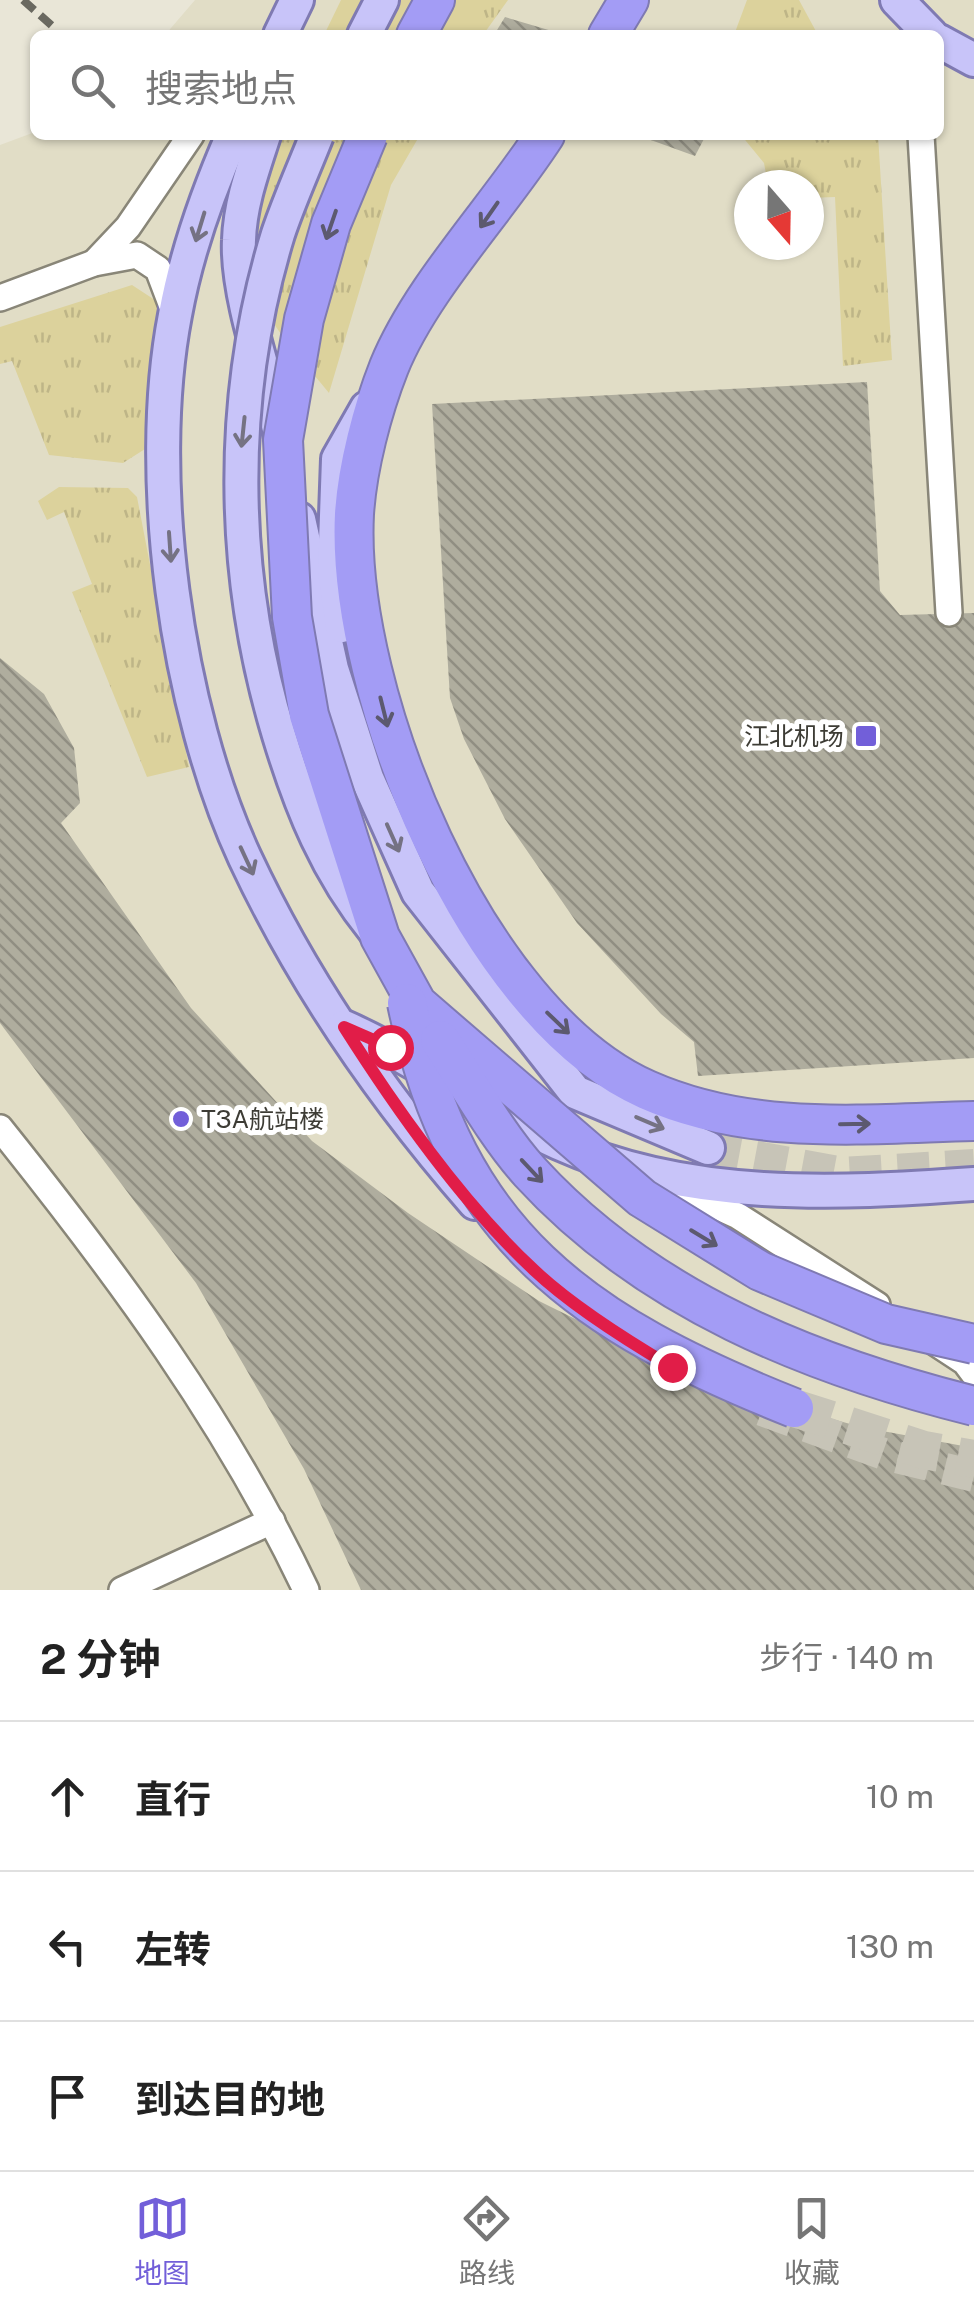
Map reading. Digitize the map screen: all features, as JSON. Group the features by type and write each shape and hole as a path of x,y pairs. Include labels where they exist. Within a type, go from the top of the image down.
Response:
{"highway":[{"path":"419,30 435,0"},
{"path":"611,30 630,0"},
{"path":"366,140 331,224 304,319 283,440 292,617 310,716 380,937 410,993 498,1130 531,1172 602,1236 678,1292 776,1344 886,1384 974,1406"},
{"path":"541,140 407,330 388,369 354,512 360,618 389,730 452,882 533,999 586,1051 642,1088 694,1109 750,1122 798,1125 974,1121"},
{"path":"410,993 642,1198 698,1234 760,1271 886,1324 974,1344"},
{"path":"410,993 432,1102 478,1190 532,1256 594,1311 730,1383 794,1408"}],"main road":[{"path":"283,30 298,0"},
{"path":"299,30 308,0"},
{"path":"367,30 382,0"},
{"path":"944,42 974,60"},
{"path":"231,140 201,221 175,314 164,442 173,589 192,700 244,855 305,970 387,1094 438,1160 534,1270 672,1367"},
{"path":"262,140 246,193 238,242 245,288 332,669 367,778 418,892 575,1092 708,1148"},
{"path":"314,140 278,235 252,353 240,458 243,567 262,679 295,786 326,862 380,937"},
{"path":"367,778 334,572 334,511 338,459 388,369"},
{"path":"344,1027 390,1047 446,1086 562,1145 647,1174 776,1188 887,1190 974,1184"}],"lane":[{"path":"94,263 128,227 188,140"},
{"path":"921,140 949,613"},
{"path":"0,298 94,263 137,255 158,269 175,314"},
{"path":"0,1128 133,1298 195,1389 272,1522 306,1590"},
{"path":"647,1174 738,1216 965,1362 974,1374"},
{"path":"122,1590 272,1522"}],"shaded area":[{"path":"195,0 974,0 974,1590 0,1590 0,145 30,134 30,140 944,140 944,30 169,30"}],"green space":[{"path":"341,0 508,0 487,30 326,30"},
{"path":"747,0 799,0 815,30 736,30"},
{"path":"280,140 417,140 391,185 329,393 275,326 254,286 249,246"},
{"path":"745,140 878,140 892,360 843,366 835,197 824,197 824,170 765,170"},
{"path":"132,285 161,304 145,449 123,463 49,455 12,361 0,364 0,327"},
{"path":"59,487 128,488 137,497 189,767 147,777 72,592 92,584 64,512 47,520 38,501"}],"building":[{"path":"505,17 549,30 497,30"},
{"path":"651,140 703,140 695,156"},
{"path":"867,382 880,591 900,615 974,613 974,1058 698,1076 694,1042 661,1014 577,923 505,819 464,739 450,698 432,404"},
{"name":"T3A航站楼","path":"0,658 44,694 74,748 80,803 61,823 191,1008 312,1141 408,1213 539,1301 672,1367 757,1398 861,1427 974,1448 974,1590 361,1590 304,1469 196,1283 0,1023"}],"tunnel":[{"path":"708,1148 843,1173 974,1165"},
{"path":"794,1408 924,1450 974,1459"},
{"path":"762,1410 884,1454 974,1476"}],"railway":[{"path":"23,0 57,30"}],"place":[{"name":"江北机场","path":"866,736"},
{"name":"T3A航站楼","path":"181,1119"}],"route":[{"path":"390,1047 344,1027 387,1094 438,1160 534,1270 672,1367"}]}
